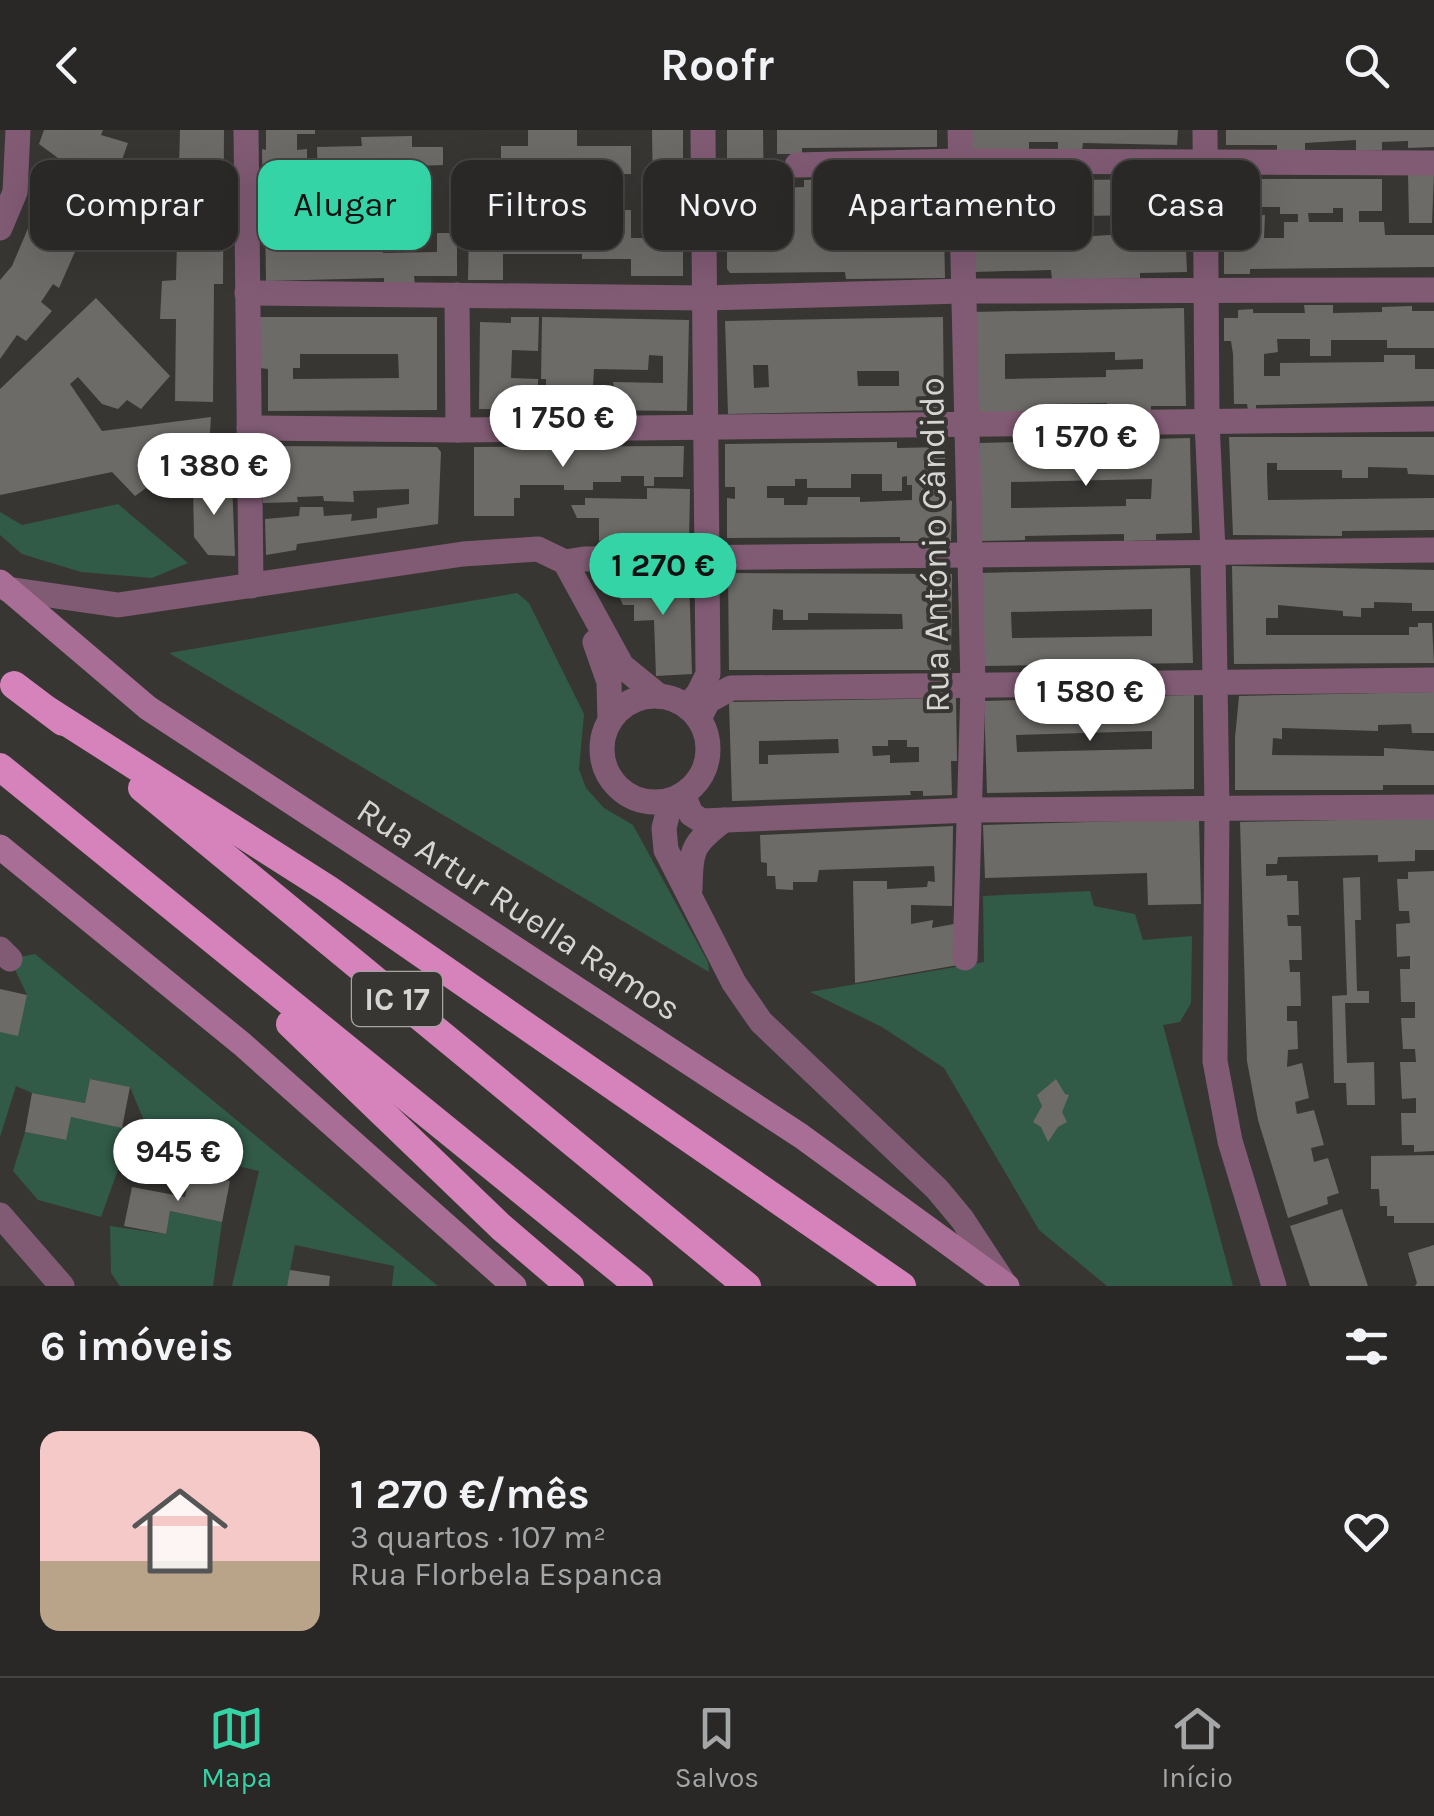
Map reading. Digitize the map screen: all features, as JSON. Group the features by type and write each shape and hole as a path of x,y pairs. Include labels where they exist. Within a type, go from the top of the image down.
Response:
{"highway":[{"name":"IC 17","path":"14,685 747,1286"},
{"path":"49,711 328,890 902,1286"},
{"name":"IC 17","path":"0,767 639,1286"},
{"path":"158,898 501,1227 570,1286"}],"main road":[{"name":"Rua Artur Ruella Ramos","path":"4,586 148,708 801,1136 1004,1283"},
{"path":"0,848 242,1044 514,1286"}],"street":[{"path":"0,228 15,192 18,130"},
{"path":"246,130 251,586"},
{"path":"693,712 708,674 703,130"},
{"name":"Rua António Cândido","path":"960,130 960,160"},
{"path":"1205,130 1205,160"},
{"path":"1260,162 1434,163"},
{"path":"797,165 813,165"},
{"name":"Rua António Cândido","path":"962,250 973,686 966,958"},
{"path":"1206,250 1217,809 1215,1061 1230,1141 1274,1286"},
{"path":"247,293 704,298 963,291 1434,290"},
{"path":"457,295 458,430"},
{"path":"249,428 458,430 1434,419"},
{"path":"4,586 118,605 516,549 538,549 566,562 1434,550"},
{"path":"566,562 622,666 659,696 693,712 709,742 708,760 701,776 677,797 664,828 666,850 734,983 761,1022 938,1189 1004,1283"},
{"path":"566,562 609,682 610,720 601,745 603,763 611,780 640,801 677,797"},
{"path":"693,712 731,688 1434,680"},
{"path":"610,720 630,701 659,696"},
{"path":"677,797 702,821 972,810 1434,807"},
{"path":"690,894 695,844 724,820"},
{"path":"0,1216 62,1286"}],"green space":[{"path":"118,504 188,563 152,578 81,572 22,554 0,535 0,512 22,525"},
{"path":"517,593 529,603 584,714 579,769 586,788 604,808 633,825 708,962 709,972 169,653"},
{"path":"1090,891 1094,906 1135,914 1143,940 1192,936 1191,1003 1180,1022 1163,1025 1233,1286 1107,1286 1039,1230 944,1068 882,1027 810,992 984,962 983,896"},
{"path":"35,954 438,1286 392,1286 394,1266 295,1245 287,1286 232,1286 259,1171 155,1147 130,1087 90,1079 85,1103 16,1086 0,1137 0,1032 27,995 10,959"},
{"path":"71,1117 133,1128 101,1217 38,1200 13,1171 25,1132 65,1140"},
{"path":"170,1211 222,1222 213,1286 120,1286 111,1273 110,1226 165,1234"}],"building":[{"path":"44,130 103,130 101,135 128,143 122,160 57,160 39,144"},
{"path":"180,130 224,130 224,160 179,160"},
{"path":"266,130 315,130 315,134 297,134 297,150 307,149 307,160 262,160 262,149 266,150"},
{"path":"528,130 577,130 577,146 631,146 631,174 623,174 623,160 501,160 501,146 528,146"},
{"path":"652,130 683,130 683,160 652,160"},
{"path":"727,130 763,130 763,160 727,160"},
{"path":"777,130 937,130 937,147 802,148 802,154 777,154"},
{"path":"968,130 1178,130 1177,145 1083,143 1082,150 1058,150 1058,142 1029,142 1029,150 968,149"},
{"path":"1226,130 1434,130 1434,147 1408,148 1408,141 1382,142 1382,150 1356,151 1356,140 1305,143 1305,153 1277,153 1277,145 1226,145"},
{"path":"412,136 412,147 443,147 443,165 431,165 431,160 317,160 317,147 362,146 361,137"},
{"path":"1408,173 1434,173 1432,223 1409,223"},
{"path":"1260,179 1382,179 1382,211 1359,211 1359,222 1384,222 1385,235 1434,235 1434,267 1250,269 1250,274 1224,274 1224,250 1260,250 1260,215 1265,215 1264,238 1284,238 1284,222 1298,222 1298,214 1280,214 1280,207 1260,207","holes":["1333,208 1343,208 1343,222 1309,222 1308,213 1333,213"]},
{"path":"804,180 813,180 813,250 944,250 945,278 846,279 845,272 730,273 727,250 793,250 793,187 804,187"},
{"path":"1092,180 1112,180 1112,216 1092,216"},
{"path":"623,210 631,210 631,238 643,238 643,250 683,250 683,276 631,276 631,259 582,259 582,254 503,254 503,280 468,280 469,250 623,250"},
{"path":"30,224 30,250 76,250 59,288 53,284 41,302 52,311 26,341 17,335 0,359 0,280 12,266"},
{"path":"437,233 451,233 451,250 457,250 457,276 414,276 415,285 384,286 384,278 266,281 266,250 437,252"},
{"path":"1112,235 1112,250 1186,250 1187,272 1140,273 1140,278 1052,280 1051,270 973,272 973,250 1092,250 1092,236"},
{"path":"177,250 223,250 223,284 214,284 213,402 175,401 176,319 160,319 162,281 176,280"},
{"path":"96,298 170,376 141,409 127,400 118,409 102,404 78,377 70,384 102,431 211,417 209,448 229,447 231,479 172,482 170,456 159,455 161,472 150,473 153,483 135,496 112,472 0,495 0,389"},
{"path":"1304,305 1333,305 1333,313 1382,312 1382,307 1412,306 1412,311 1434,311 1434,348 1387,348 1387,340 1331,340 1331,356 1310,356 1310,339 1277,339 1278,352 1264,354 1264,376 1280,376 1280,363 1384,362 1384,355 1415,355 1415,369 1434,369 1434,401 1256,405 1256,410 1248,410 1247,404 1234,404 1233,354 1231,341 1224,341 1224,318 1238,318 1238,310 1253,309 1253,313 1305,313"},
{"path":"1184,308 1186,406 1151,406 1151,413 1107,413 1107,403 1051,404 1052,411 974,413 971,312","holes":["1115,352 1115,360 1143,359 1143,369 1106,370 1106,377 1005,379 1005,354"]},
{"path":"260,317 437,317 437,410 268,411 268,369 260,368","holes":["300,354 398,354 399,378 293,379 293,368 300,368"]},
{"path":"511,317 539,317 538,351 512,350 511,378 538,379 538,387 546,387 546,379 541,379 542,317 689,320 687,411 479,409 480,322 511,323","holes":["649,355 663,356 663,383 613,382 614,388 593,388 594,369 648,370"]},
{"path":"943,317 944,410 728,414 725,321","holes":["753,365 768,365 769,387 754,388","857,371 899,371 899,386 858,386"]},
{"path":"1229,437 1434,437 1434,475 1408,474 1407,468 1368,467 1368,478 1342,478 1342,470 1277,470 1277,463 1267,463 1267,475 1268,500 1434,498 1434,530 1342,531 1342,536 1233,535"},
{"path":"1190,438 1192,533 1156,534 1156,540 1124,541 1124,534 980,541 980,443","holes":["1152,479 1151,499 1126,499 1126,506 1011,508 1011,482"]},
{"path":"897,442 897,448 945,447 946,500 952,501 951,541 900,541 900,537 727,538 727,498 735,499 735,487 725,487 725,444","holes":["851,474 882,474 882,491 902,491 902,477 907,476 907,485 912,485 912,500 860,502 860,497 808,497 807,505 784,505 784,498 767,498 767,486 795,486 795,479 807,479 807,488 851,488"]},
{"path":"261,446 437,447 441,452 438,524 297,544 296,550 266,555 265,519 299,516 300,507 323,507 324,516 352,514 351,521 377,518 377,508 409,504 409,489 353,491 354,502 324,501 323,496 297,497 298,502 263,503"},
{"path":"684,446 683,477 654,477 654,486 644,486 644,476 621,476 621,482 593,482 593,490 564,490 564,485 520,485 520,498 514,498 514,516 474,516 474,447"},
{"path":"232,483 235,556 208,555 194,537 193,484"},
{"path":"647,488 690,489 689,542 599,541 599,518 577,518 571,505 585,505 585,498 647,499"},
{"path":"1232,566 1434,570 1434,611 1412,611 1412,603 1374,602 1374,608 1361,608 1361,617 1343,616 1343,611 1278,605 1278,618 1266,618 1266,635 1409,635 1409,627 1432,623 1434,663 1234,664"},
{"path":"1190,568 1193,663 982,666 980,573","holes":["1152,609 1152,636 1012,638 1011,612"]},
{"path":"728,573 952,574 951,670 729,670","holes":["773,609 783,610 783,620 808,620 808,613 902,614 903,629 772,630"]},
{"path":"689,576 692,674 656,676 654,620 634,621 634,605 623,605 611,578"},
{"path":"1434,692 1434,733 1412,733 1411,724 1378,725 1378,731 1282,728 1282,739 1273,738 1272,755 1384,756 1384,748 1434,751 1434,785 1383,785 1383,790 1235,790 1239,696"},
{"path":"1194,695 1194,789 987,793 984,701","holes":["1152,731 1152,749 1017,752 1016,735"]},
{"path":"956,698 957,761 951,761 952,795 923,796 923,791 910,791 911,795 732,801 729,702","holes":["838,739 839,753 768,755 768,764 759,764 759,741","888,740 907,740 907,747 919,747 919,762 890,763 890,755 873,756 872,746 888,746"]},
{"path":"1434,818 1434,850 1415,850 1415,861 1378,862 1378,855 1278,857 1277,864 1266,864 1266,876 1287,875 1287,881 1298,881 1299,915 1287,915 1288,926 1301,926 1302,960 1289,960 1290,972 1300,972 1301,1006 1287,1006 1287,1021 1297,1021 1298,1049 1288,1050 1287,1067 1302,1063 1309,1098 1295,1102 1297,1114 1314,1110 1324,1145 1311,1148 1314,1162 1328,1158 1339,1193 1327,1197 1328,1204 1288,1218 1258,1120 1247,1061 1240,822"},
{"path":"1199,819 1201,904 1148,905 1147,873 985,878 983,825"},
{"path":"953,826 952,906 911,905 911,924 933,920 932,928 954,924 958,965 855,983 853,881 887,881 887,889 927,887 928,881 935,882 934,866 819,870 817,882 793,882 793,890 776,889 775,876 767,876 767,863 761,862 760,835"},
{"path":"1434,871 1434,1151 1414,1152 1414,1145 1402,1145 1401,1113 1416,1113 1416,1098 1402,1099 1400,1062 1416,1062 1415,1049 1403,1049 1401,1018 1415,1018 1415,1002 1401,1002 1400,969 1410,969 1410,956 1397,957 1396,924 1410,923 1409,911 1399,911 1397,879 1408,879 1408,872"},
{"path":"1360,877 1361,920 1355,920 1357,991 1369,991 1369,1003 1345,1003 1347,1063 1374,1062 1375,1105 1347,1105 1346,1083 1334,1083 1332,996 1347,995 1343,878"},
{"path":"0,989 27,995 18,1036 0,1032"},
{"path":"90,1079 130,1087 122,1128 71,1117 66,1140 25,1132 32,1093 85,1103"},
{"path":"1056,1079 1069,1095 1062,1112 1067,1122 1058,1127 1048,1142 1041,1127 1033,1122 1042,1106 1037,1095"},
{"path":"1434,1155 1434,1223 1394,1223 1394,1216 1387,1216 1387,1206 1380,1206 1379,1189 1371,1189 1371,1156"},
{"path":"190,1173 230,1181 222,1222 170,1211 166,1234 124,1226 132,1187 185,1197"},
{"path":"1342,1209 1368,1286 1310,1286 1290,1226"},
{"path":"1434,1245 1434,1286 1415,1286 1408,1253"},
{"path":"290,1270 330,1276 329,1286 287,1286"}]}
